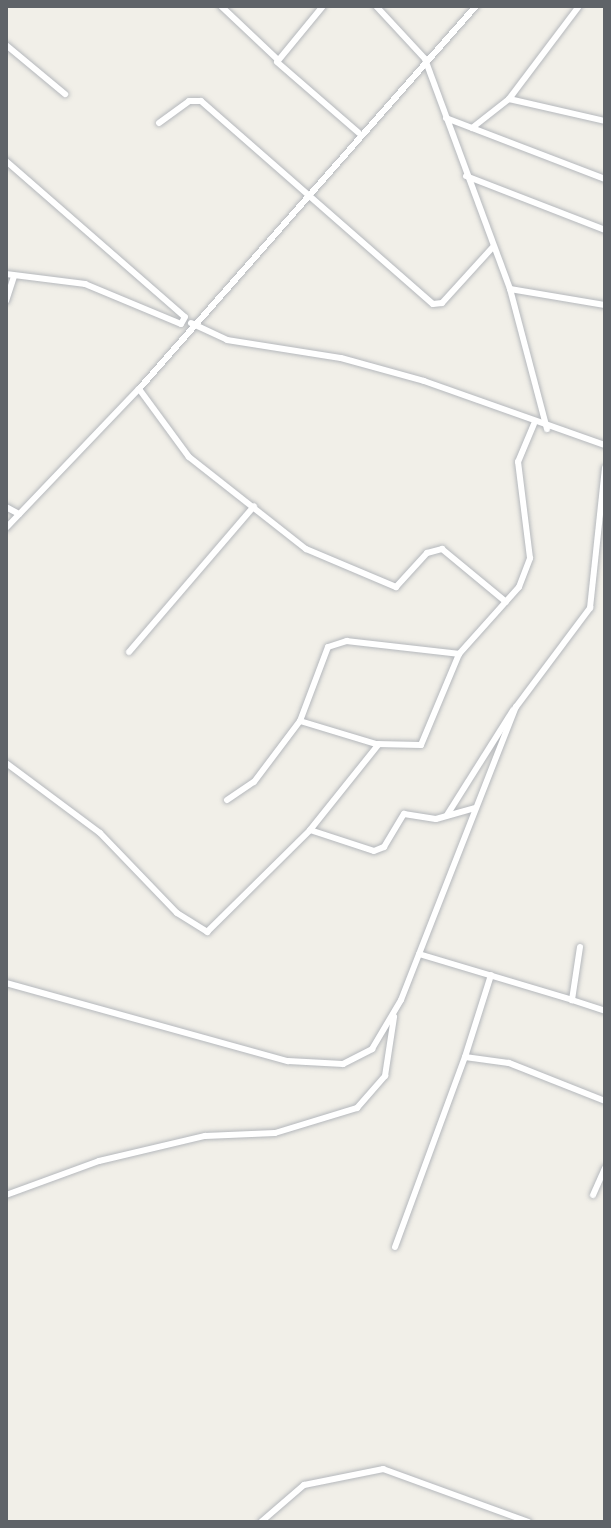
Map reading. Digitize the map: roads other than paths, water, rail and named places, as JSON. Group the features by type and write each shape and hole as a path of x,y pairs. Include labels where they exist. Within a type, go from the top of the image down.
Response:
{"street":[{"path":"221,6 359,133"},
{"path":"277,59 323,6"},
{"path":"376,6 425,59 510,289 547,429"},
{"path":"6,528 139,389 186,325 476,6"},
{"path":"472,128 509,99 579,6"},
{"path":"6,45 65,94"},
{"path":"6,59 13,51"},
{"path":"509,99 605,121"},
{"path":"159,123 201,101 437,305 493,247"},
{"path":"446,118 605,179"},
{"path":"6,161 185,317 186,325"},
{"path":"466,176 605,230"},
{"path":"6,301 10,275 85,284 227,340 341,358 424,381 547,429 605,445"},
{"path":"510,289 605,305"},
{"path":"139,389 189,457 306,549 396,587 427,553 442,549 506,602"},
{"path":"300,721 379,744 421,745 459,654 506,602 530,558 518,462 534,424"},
{"path":"447,817 516,707 582,626 596,547 605,468"},
{"path":"129,652 254,506"},
{"path":"6,507 19,514"},
{"path":"596,547 605,549"},
{"path":"227,800 254,782 300,721 318,668 338,641 459,654"},
{"path":"6,983 322,1065 351,1062 372,1049 395,1010 516,707"},
{"path":"6,763 100,833 177,913 207,932 310,830 379,744"},
{"path":"310,830 374,851 404,814 447,817 475,808"},
{"path":"572,1000 580,947"},
{"path":"419,954 605,1011"},
{"path":"395,1247 465,1057 491,975"},
{"path":"6,1195 113,1158 205,1136 275,1133 357,1108 385,1076 395,1010"},
{"path":"465,1057 509,1063 605,1101"},
{"path":"593,1195 605,1168"},
{"path":"261,1522 304,1485 383,1469 529,1522"}]}
